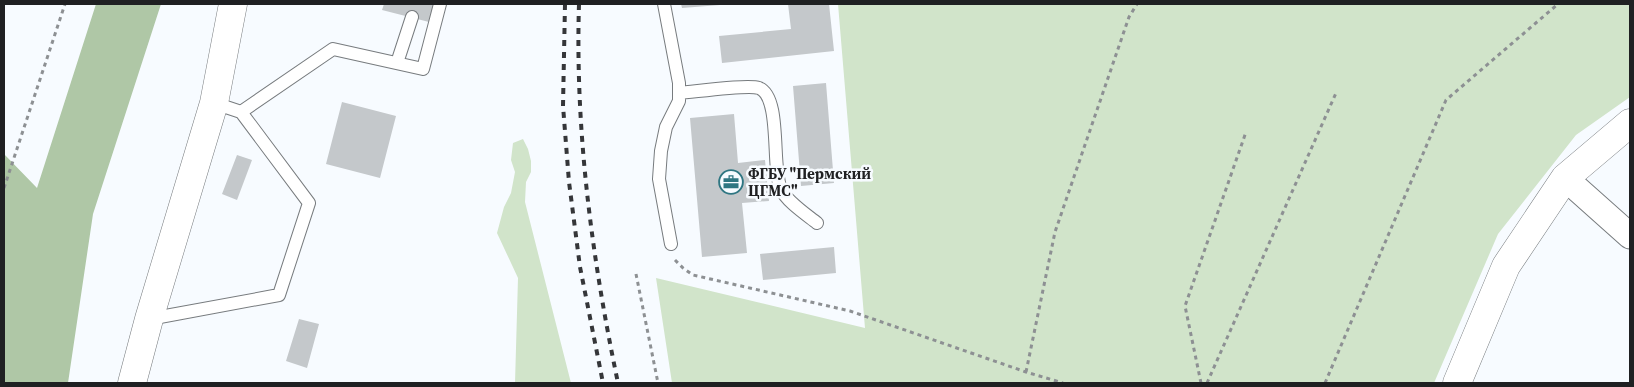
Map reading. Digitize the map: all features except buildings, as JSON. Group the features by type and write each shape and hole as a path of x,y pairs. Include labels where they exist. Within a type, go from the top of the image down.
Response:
{"main road":[{"path":"132,383 149,319 214,103 233,4"},
{"path":"1457,383 1506,266 1565,178 1630,123"}],"street":[{"path":"1565,178 1630,236"}],"lane":[{"path":"240,112 333,49 423,69 440,4"},
{"path":"664,4 679,84 679,101 666,127 661,151 660,179 671,244"},
{"path":"397,63 412,17"},
{"path":"679,93 759,88 769,96 781,190 789,200 817,223"},
{"path":"149,319 279,295 309,203 240,112 214,103"}],"path":[{"path":"4,188 66,4"},
{"path":"1026,372 1055,232 1129,17 1137,4"},
{"path":"1325,383 1446,100 1558,4"},
{"path":"1208,383 1336,93"},
{"path":"1201,383 1185,306 1246,132"},
{"path":"671,244 675,260 694,275 850,311 1063,383"},
{"path":"636,274 658,383"}],"green space":[{"path":"96,4 161,4 93,214 68,383 4,383 4,154 37,188"},
{"path":"838,4 1630,4 1630,97 1576,135 1498,234 1434,383 672,383 656,278 865,328"},
{"path":"523,139 531,161 531,172 526,182 525,202 571,383 515,383 518,278 497,233 504,207 511,193 515,172 511,160 513,143"}],"railway":[{"path":"565,4 563,106 569,182 580,267 603,383"},
{"path":"579,4 578,52 587,195 600,289 618,383"}],"place":[{"name":"ФГБУ \"Пермский ЦГМС\"","path":"731,182"}]}
